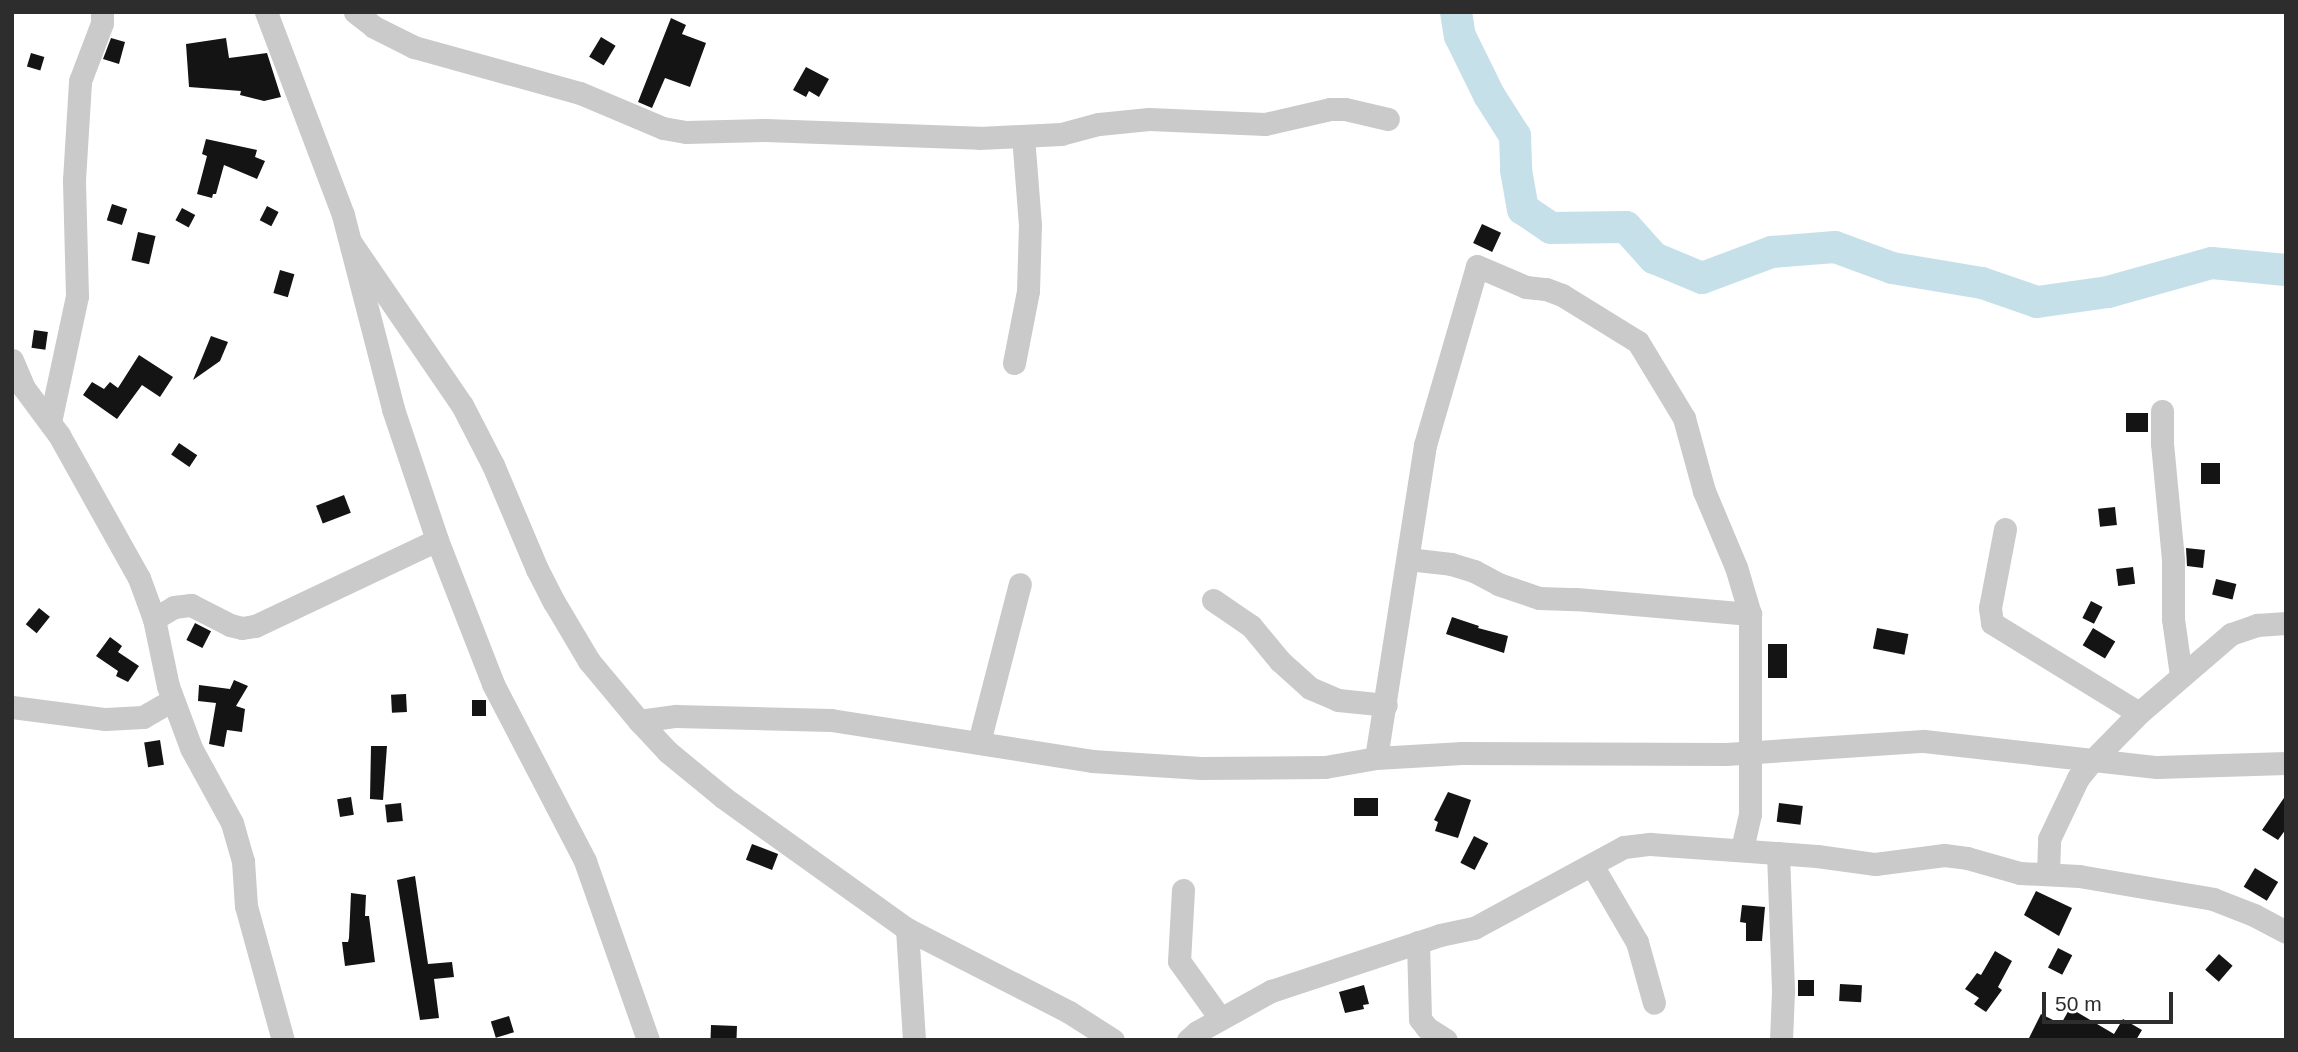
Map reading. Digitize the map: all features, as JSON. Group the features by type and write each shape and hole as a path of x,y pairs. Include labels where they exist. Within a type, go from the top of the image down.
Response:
{"street":[{"path":"50,422 77,296 74,169 80,81 102,23 102,12"},
{"path":"266,12 343,215 393,409 437,540 493,684 585,861 648,1040"},
{"path":"355,12 374,27 414,47 580,93 663,128 712,134 765,130 953,138 1023,136 1061,134 1099,124 1149,119 1265,124 1345,109 1388,119"},
{"path":"1014,363 1028,291 1030,225 1023,136"},
{"path":"351,243 462,405 493,465 537,569 554,602 589,661 639,722 668,752 723,798 907,929 1069,1012 1112,1040"},
{"path":"1376,758 1425,444 1477,266 1526,287 1546,289 1562,295 1638,342 1684,418 1704,491 1736,567 1750,614 1750,814 1742,850"},
{"path":"12,360 24,388 50,422 113,527 139,578 153,619 173,701 191,748 232,823 243,861 246,905 283,1040"},
{"path":"2162,411 2163,456 2173,560 2173,619 2181,676"},
{"path":"2005,529 1990,608 1992,624 2139,713"},
{"path":"153,619 174,607 191,605 230,625 242,628 255,626 437,540"},
{"path":"1408,559 1451,564 1539,598 1576,598 1750,614"},
{"path":"979,742 1020,584"},
{"path":"1213,600 1251,626 1280,661 1310,688 1338,700 1386,705"},
{"path":"2048,873 2049,839 2078,778 2091,762 2139,713 2231,634 2258,625 2286,623"},
{"path":"12,707 105,719 144,717 173,701"},
{"path":"639,722 676,716 831,720 1092,761 1201,768 1325,767 1376,758 1524,751 1726,754 1924,741 2091,762 2157,767 2286,763"},
{"path":"1188,1040 1220,1018 1271,992 1418,942 1474,928 1624,847 1650,844 1778,853 1875,864 1944,855 2020,873 2048,873 2157,888 2213,900 2254,915 2286,932"},
{"path":"1778,853 1783,992 1781,1040"},
{"path":"1592,865 1637,943 1654,1003"},
{"path":"1183,890 1178,961 1220,1018"},
{"path":"907,929 914,1040"},
{"path":"1418,942 1420,1019 1427,1028 1446,1040"}],"building":[{"path":"671,18 686,25 682,34 706,43 690,87 665,78 652,108 638,102"},
{"path":"601,37 616,46 604,65 589,57"},
{"path":"111,38 125,42 119,64 103,59"},
{"path":"226,38 229,58 267,53 281,97 264,101 240,95 241,91 189,87 186,44"},
{"path":"31,53 44,57 40,70 27,66"},
{"path":"806,67 829,79 819,97 809,91 806,97 793,90"},
{"path":"206,139 257,150 255,157 265,161 257,179 224,165 216,194 213,194 212,198 197,194 207,156 202,154"},
{"path":"112,204 127,209 122,225 107,220"},
{"path":"267,206 279,212 271,226 260,220"},
{"path":"182,208 195,215 189,227 175,220"},
{"path":"1482,224 1501,233 1492,252 1473,243"},
{"path":"138,232 156,236 149,264 131,260"},
{"path":"280,270 294,274 288,297 273,293"},
{"path":"34,330 48,332 45,350 31,348"},
{"path":"211,336 228,342 220,361 193,380"},
{"path":"139,355 173,377 160,397 142,385 117,419 83,395 92,382 104,389 110,382 118,388"},
{"path":"2126,413 2148,413 2148,432 2126,432"},
{"path":"179,443 197,455 189,467 171,455"},
{"path":"2201,463 2220,463 2220,484 2201,484"},
{"path":"344,495 351,513 323,523 316,506"},
{"path":"2115,507 2117,525 2100,527 2098,509"},
{"path":"2186,548 2205,550 2203,568 2187,566"},
{"path":"2133,567 2135,584 2118,586 2116,569"},
{"path":"2216,579 2236,584 2233,600 2212,595"},
{"path":"2091,601 2103,607 2094,624 2082,618"},
{"path":"39,608 50,617 37,633 26,624"},
{"path":"1452,617 1508,636 1504,653 1446,634"},
{"path":"195,623 211,631 202,648 186,640"},
{"path":"1877,628 1908,634 1904,655 1873,649"},
{"path":"2093,628 2115,641 2105,659 2083,645"},
{"path":"110,637 122,646 118,652 139,666 128,682 116,676 118,671 96,656"},
{"path":"1768,644 1787,644 1787,678 1768,678"},
{"path":"234,680 248,686 236,706 245,709 242,732 227,730 224,747 209,744 216,703 198,701 199,685 230,689"},
{"path":"406,694 407,712 392,713 391,695"},
{"path":"472,700 486,700 486,716 472,716"},
{"path":"160,740 164,765 148,767 144,743"},
{"path":"371,746 387,746 383,800 370,799"},
{"path":"1448,792 1471,800 1458,838 1435,831 1438,822 1434,820"},
{"path":"2286,795 2286,829 2278,840 2262,830"},
{"path":"351,797 354,815 340,817 337,799"},
{"path":"1354,798 1378,798 1378,816 1354,816"},
{"path":"401,803 403,821 387,823 385,805"},
{"path":"1779,803 1803,806 1801,825 1777,822"},
{"path":"1474,836 1488,843 1475,870 1460,863"},
{"path":"752,844 778,854 772,870 746,860"},
{"path":"2255,868 2278,882 2267,901 2244,887"},
{"path":"415,876 428,964 452,962 454,977 434,979 439,1018 420,1020 397,880"},
{"path":"2036,891 2072,908 2059,936 2024,915"},
{"path":"351,893 366,895 365,916 369,916 375,962 345,966 342,942 348,942 349,938"},
{"path":"1742,905 1765,907 1762,941 1746,941 1746,923 1740,922"},
{"path":"2058,948 2072,955 2062,975 2048,968"},
{"path":"1995,951 2012,961 1998,987 2002,990 1986,1012 1974,1004 1979,998 1965,989 1977,973 1981,975"},
{"path":"2219,954 2233,966 2219,982 2205,970"},
{"path":"1798,980 1814,980 1814,996 1798,996"},
{"path":"1840,984 1862,985 1861,1002 1839,1001"},
{"path":"1364,985 1369,1004 1363,1005 1364,1009 1345,1013 1339,992"},
{"path":"2070,1008 2114,1034 2123,1019 2142,1030 2136,1040 2028,1040 2041,1014 2061,1024"},
{"path":"509,1016 514,1032 496,1038 491,1022"},
{"path":"711,1025 737,1026 736,1040 710,1040"}],"waterway":[{"path":"1456,12 1460,36 1489,95 1515,136 1516,170 1523,209 1551,228 1626,227 1654,258 1702,278 1772,252 1835,247 1892,268 1982,283 2037,302 2108,292 2212,263 2286,270"}]}
